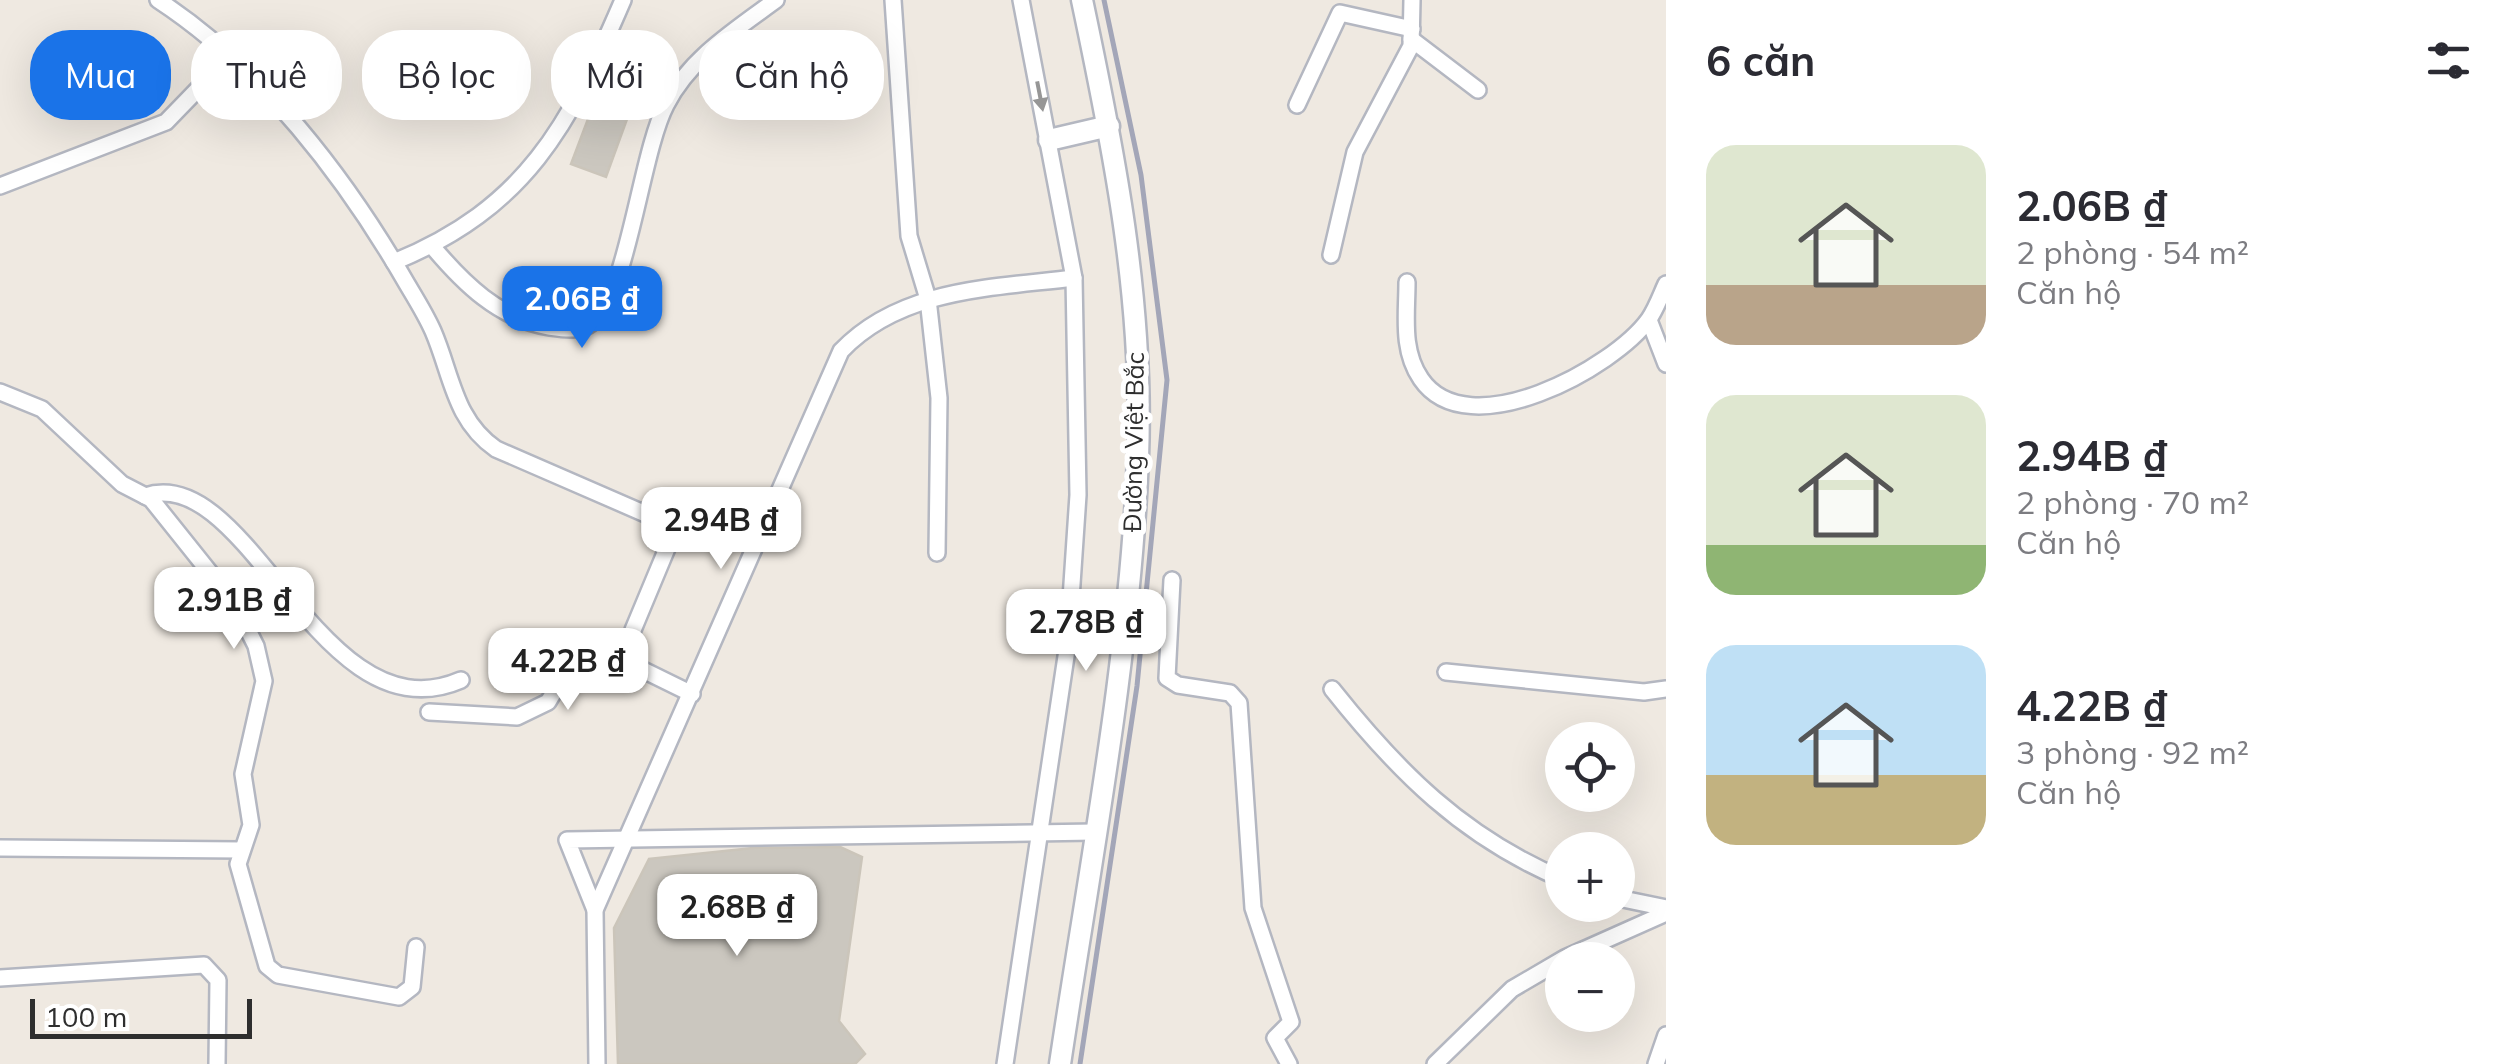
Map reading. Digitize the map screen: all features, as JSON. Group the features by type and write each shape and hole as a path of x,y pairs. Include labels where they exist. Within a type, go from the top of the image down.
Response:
{"main road":[{"name":"Đường Việt Bắc","path":"1060,1064 1122,631 1138,456 1132,275 1109,126 1082,0"},
{"path":"1048,140 1109,126"},
{"path":"1070,623 1122,631"}],"street":[{"path":"158,0 199,30"},
{"path":"184,16 193,0"},
{"path":"394,262 432,246 490,210 542,154 589,76 623,0"},
{"path":"432,246 474,292 520,318 562,329 580,329 594,322 618,273 665,107 703,56 776,0"},
{"path":"893,0 909,236 928,299 939,398 936,554"},
{"path":"1005,1064 1070,623 1078,495 1074,278 1021,0"},
{"path":"1331,255 1354,152 1407,58 1412,0"},
{"path":"1297,105 1340,13 1412,34 1478,90"},
{"path":"0,186 166,122 191,96"},
{"path":"289,120 309,141 394,262 432,330 461,412 481,439 664,522 668,546 632,630"},
{"path":"596,1064 596,910 841,351 855,337 928,299 1074,278"},
{"path":"1407,282 1406,341 1422,382 1448,398 1475,405 1515,401 1560,387 1598,363 1648,320 1666,284"},
{"path":"1648,320 1666,364"},
{"path":"0,392 42,409 122,484 145,496 235,604 263,671 243,774 251,824 240,850 239,873 271,972 399,997 412,987 416,946"},
{"path":"145,496 174,493 227,527 335,651 358,669 422,688 461,680"},
{"path":"1172,580 1167,678 1178,686 1230,692 1239,703 1253,908 1291,1022 1275,1038 1289,1064"},
{"path":"429,712 517,717 548,702 584,641 692,694"},
{"path":"1446,672 1644,692 1666,689"},
{"path":"1332,688 1419,790 1469,828 1545,870"},
{"path":"596,910 567,840 1095,832"},
{"path":"0,848 240,850"},
{"path":"1635,905 1665,916"},
{"path":"1435,1064 1512,988 1565,958 1665,916"},
{"path":"0,978 204,964 218,980 217,1064"},
{"path":"1656,1064 1666,1034"}],"building":[{"path":"588,120 627,120 606,177 571,164"},
{"path":"840,847 862,857 839,1021 865,1054 855,1064 618,1064 614,928 649,859 753,848"}],"railway":[{"path":"1080,1064 1137,686 1167,380 1141,175 1104,0"}]}
